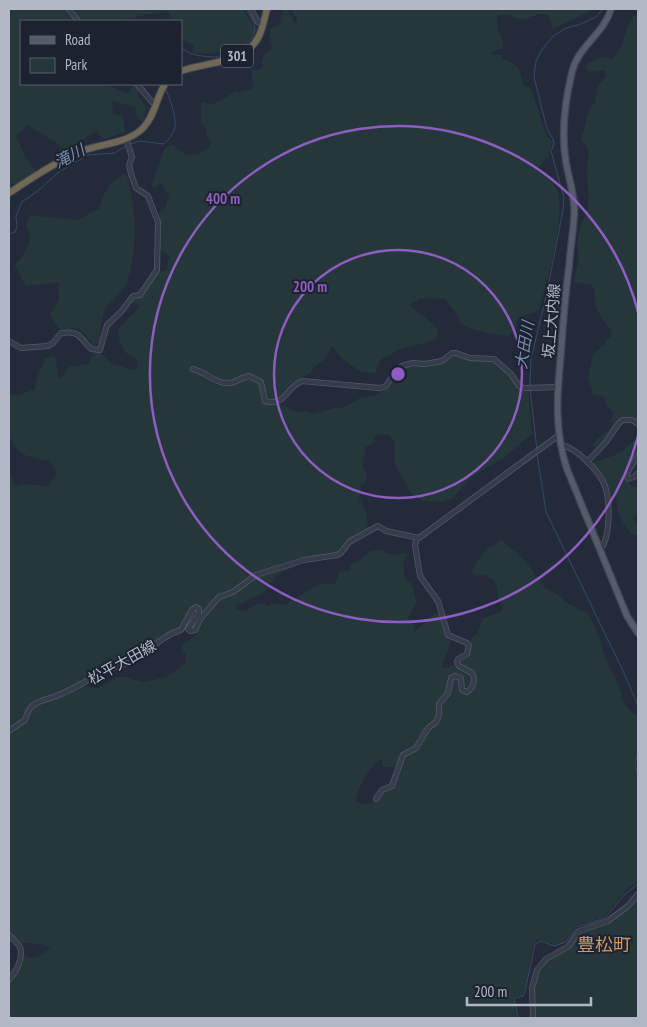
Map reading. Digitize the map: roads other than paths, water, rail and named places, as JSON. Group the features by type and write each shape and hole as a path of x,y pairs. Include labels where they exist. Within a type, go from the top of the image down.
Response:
{"highway":[{"name":"301","path":"182,71 225,60 245,52 255,43 263,25 267,9"},
{"path":"9,194 70,156 84,150 126,139 143,127 149,120 164,86"}],"main road":[{"name":"坂上大内線","path":"612,9 602,27 582,49 574,63 568,96 564,143 573,198 574,218 556,406 558,435 567,469 627,616 638,633"}],"street":[{"path":"69,9 77,20"},
{"path":"251,9 258,22 263,25"},
{"path":"138,85 152,102 156,104"},
{"path":"9,342 21,348 48,346 61,333 68,332 80,336 91,350 100,350 110,321 121,312 133,296 140,295 156,272 158,222 148,196 136,188 129,165 132,157 126,139"},
{"path":"193,369 202,371 224,383 249,376 261,382 265,401 276,402 281,400 297,383 302,381 377,388 386,386 395,372 402,366 413,363 425,364 442,361 456,353 474,359 494,359 510,374 518,386 525,388 558,387"},
{"path":"588,462 606,442 619,423 623,420 632,420 638,424"},
{"path":"376,799 382,790 392,786 393,778 404,754 416,748 428,728 436,722 440,714 439,704 448,693 451,678 455,676 461,678 462,690 467,692 471,689 474,681 472,673 459,666 457,662 458,659 467,654 469,645 448,635 438,602 420,576 415,545 417,538 558,435"},
{"path":"560,445 566,445 588,462 602,480 607,498 607,532 605,545 600,550"},
{"path":"638,455 633,466 626,472 626,475 628,479 638,473"},
{"name":"松平大田線","path":"9,731 25,720 26,712 32,706 68,691 104,671 133,660 171,633 181,630 192,610 197,607 199,613 188,629 190,631 195,630 200,620 219,597 233,592 256,575 295,562 336,555 340,553 348,542 378,526 386,531 417,538"},
{"path":"533,1018 532,988 537,970 546,959 569,946 580,932 608,921 628,906 638,894"},
{"path":"9,935 20,945 18,966 9,980"}],"waterway":[{"name":"滝川","path":"182,49 201,56 216,57 247,43 253,36 255,27 246,9"},
{"name":"大田川","path":"530,385 531,359 546,297 564,198 551,151 554,144 553,139 547,129 534,77 536,61 552,37 566,28 596,17 603,9"},
{"name":"滝川","path":"130,144 140,141 164,144 172,134 175,127 175,119 165,88"},
{"name":"滝川","path":"9,234 15,232 17,227 16,216 22,202 59,172 88,155 115,153 127,145"},
{"name":"大田川","path":"530,389 537,450"},
{"name":"大田川","path":"537,454 546,512 638,706"},
{"name":"大田川","path":"638,754 635,764 638,774"},
{"name":"大田川","path":"518,1018 514,998 523,996 525,991 535,944 541,941 554,946 566,942 576,927 605,918 625,894 638,884"}],"district":[{"name":"豊松町","path":"604,944"}]}
